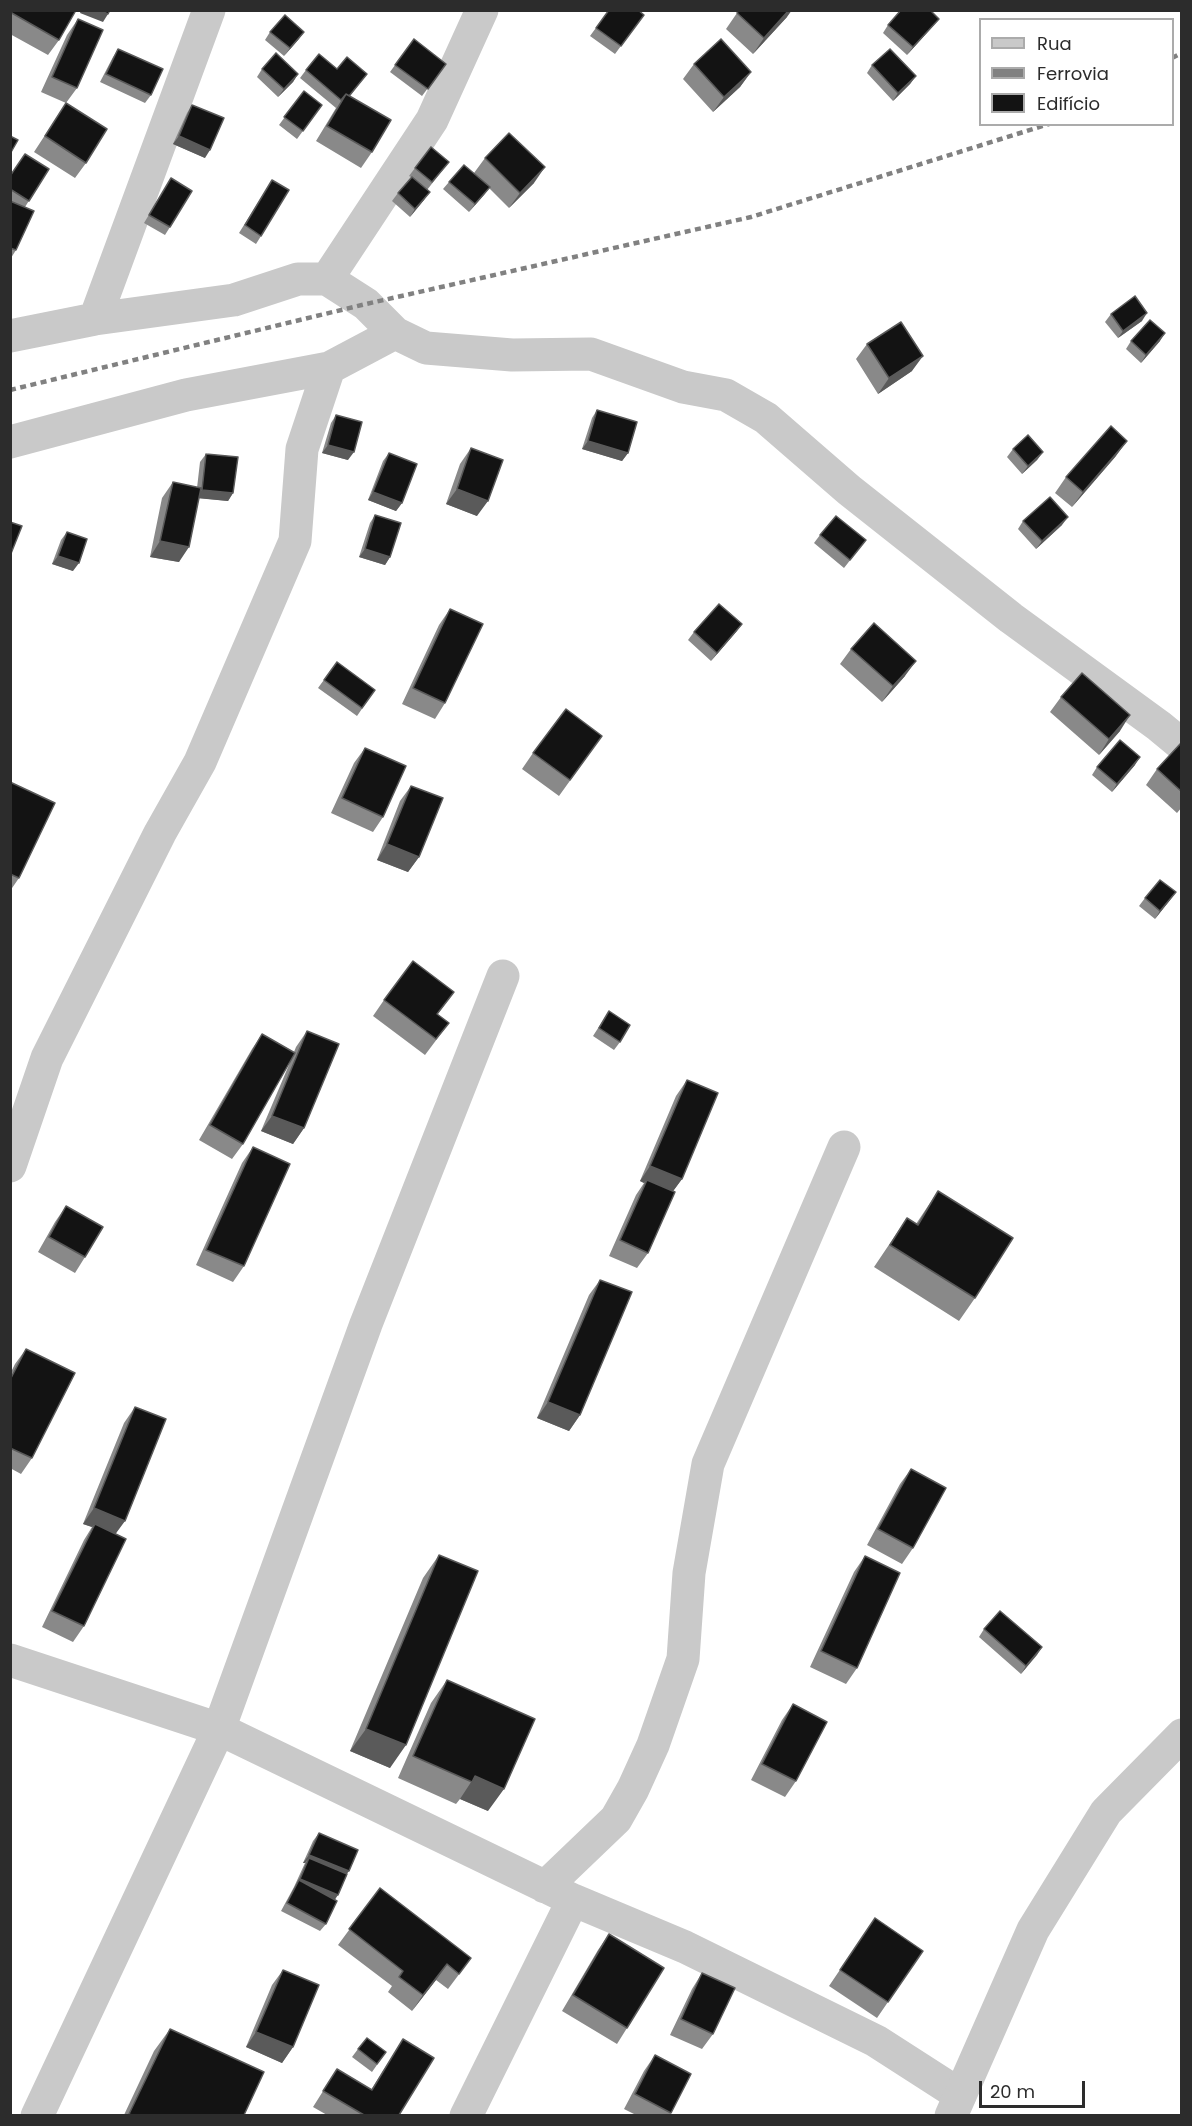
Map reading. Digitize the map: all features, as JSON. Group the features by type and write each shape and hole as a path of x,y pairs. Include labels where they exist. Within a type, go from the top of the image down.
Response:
{"street":[{"path":"95,319 209,10"},
{"path":"327,279 432,120 482,10"},
{"path":"10,336 95,319 234,300 298,279 327,279 366,304 394,333 426,348 512,355 591,354 683,387 726,395 766,418 849,490 1011,618 1160,726 1182,745"},
{"path":"10,442 186,395 329,368 394,333"},
{"path":"10,1166 47,1058 160,833 200,762 295,541 302,449 329,368"},
{"path":"37,2115 219,1730 366,1324 503,975"},
{"path":"466,2115 559,1894 616,1819 653,1745 683,1659 689,1574 708,1464 844,1147"},
{"path":"10,1660 219,1730 559,1894 685,1947 876,2041 956,2105 1039,1920 1106,1812 1182,1736"}],"building":[{"path":"10,10 73,10 75,12 59,40"},
{"path":"609,10 638,10 644,15 621,46 596,28"},
{"path":"739,10 789,10 764,38 737,13"},
{"path":"901,10 930,10 939,19 913,47 888,25"},
{"path":"285,15 304,32 290,48 270,32"},
{"path":"78,19 103,30 77,88 52,77"},
{"path":"414,39 446,64 428,89 395,65"},
{"path":"721,39 751,72 724,97 694,64"},
{"path":"118,49 163,69 151,95 106,74"},
{"path":"890,49 916,76 898,93 872,65"},
{"path":"276,53 298,74 284,89 262,69"},
{"path":"319,54 337,69 347,57 367,74 349,96 346,94 341,100 306,70"},
{"path":"304,91 322,105 303,131 284,117"},
{"path":"346,94 391,120 372,152 327,126"},
{"path":"66,103 107,129 86,163 45,136"},
{"path":"192,105 224,118 210,150 179,136"},
{"path":"509,133 545,167 520,193 485,158"},
{"path":"10,136 18,140 10,154"},
{"path":"431,147 449,162 432,182 415,168"},
{"path":"25,154 49,169 29,201 10,189 10,176"},
{"path":"464,165 490,187 475,204 449,182"},
{"path":"412,177 430,192 415,209 398,193"},
{"path":"171,178 192,191 170,227 149,215"},
{"path":"272,180 289,190 261,236 245,225"},
{"path":"10,201 34,211 16,250 10,248"},
{"path":"1135,296 1147,313 1123,331 1111,314"},
{"path":"1150,320 1165,333 1146,355 1131,341"},
{"path":"901,322 923,356 889,378 867,344"},
{"path":"597,410 637,422 628,453 588,441"},
{"path":"336,415 362,422 354,452 328,445"},
{"path":"1111,426 1127,441 1083,492 1066,477"},
{"path":"1028,435 1043,452 1028,466 1013,449"},
{"path":"471,448 503,460 488,501 457,489"},
{"path":"389,453 417,464 402,503 373,492"},
{"path":"206,454 238,457 233,493 202,490"},
{"path":"173,482 201,488 189,547 160,541"},
{"path":"1050,497 1068,517 1042,541 1023,521"},
{"path":"375,515 401,523 390,557 365,549"},
{"path":"836,516 866,540 850,560 820,535"},
{"path":"10,522 22,526 10,556"},
{"path":"67,532 87,539 79,563 58,556"},
{"path":"719,604 742,624 717,653 694,632"},
{"path":"450,609 483,624 445,703 413,688"},
{"path":"874,623 916,661 893,686 851,649"},
{"path":"337,662 375,690 362,708 324,680"},
{"path":"1082,673 1130,715 1109,739 1061,697"},
{"path":"566,709 602,736 570,780 533,753"},
{"path":"1120,740 1140,757 1117,784 1097,767"},
{"path":"1182,744 1182,792 1157,769"},
{"path":"365,748 406,766 383,817 342,798"},
{"path":"10,782 55,803 19,878 10,874"},
{"path":"411,786 443,798 419,857 387,844"},
{"path":"1160,880 1176,892 1160,911 1145,898"},
{"path":"413,961 454,992 437,1014 449,1023 436,1039 384,1000"},
{"path":"609,1011 630,1025 620,1042 599,1028"},
{"path":"307,1031 339,1044 304,1128 272,1116"},
{"path":"262,1034 295,1053 243,1144 210,1125"},
{"path":"687,1080 718,1093 682,1179 650,1166"},
{"path":"253,1147 290,1164 244,1266 206,1250"},
{"path":"647,1180 675,1192 648,1253 620,1240"},
{"path":"938,1191 1013,1238 975,1298 890,1245 907,1218 918,1225"},
{"path":"66,1206 103,1227 85,1257 49,1237"},
{"path":"600,1280 632,1292 580,1415 548,1402"},
{"path":"26,1349 75,1373 32,1458 10,1448 10,1380"},
{"path":"135,1407 166,1419 125,1521 94,1508"},
{"path":"911,1469 946,1488 913,1548 878,1529"},
{"path":"95,1524 126,1539 84,1626 52,1611"},
{"path":"439,1555 478,1571 406,1745 366,1729"},
{"path":"865,1556 900,1573 857,1668 821,1651"},
{"path":"1000,1611 1042,1647 1026,1666 984,1629"},
{"path":"447,1680 535,1719 504,1789 475,1776 472,1782 413,1756"},
{"path":"793,1704 827,1722 796,1781 762,1764"},
{"path":"319,1833 358,1850 349,1871 309,1855"},
{"path":"309,1858 347,1874 338,1895 300,1879"},
{"path":"299,1880 337,1901 326,1924 287,1903"},
{"path":"380,1888 471,1958 459,1974 447,1964 423,1995 399,1977 403,1971 349,1929"},
{"path":"875,1918 923,1951 888,2002 840,1970"},
{"path":"609,1934 664,1968 627,2028 573,1995"},
{"path":"283,1970 319,1985 293,2047 256,2032"},
{"path":"702,1973 735,1988 713,2034 681,2019"},
{"path":"170,2029 264,2072 244,2115 129,2114"},
{"path":"367,2038 386,2052 377,2064 358,2049"},
{"path":"403,2039 434,2058 399,2115 364,2115 323,2091 337,2069 372,2090"},
{"path":"655,2055 691,2074 671,2113 635,2094"}],"railway":[{"path":"1174,57 1182,53"},
{"path":"10,390 366,304 751,217 1043,126"}]}
